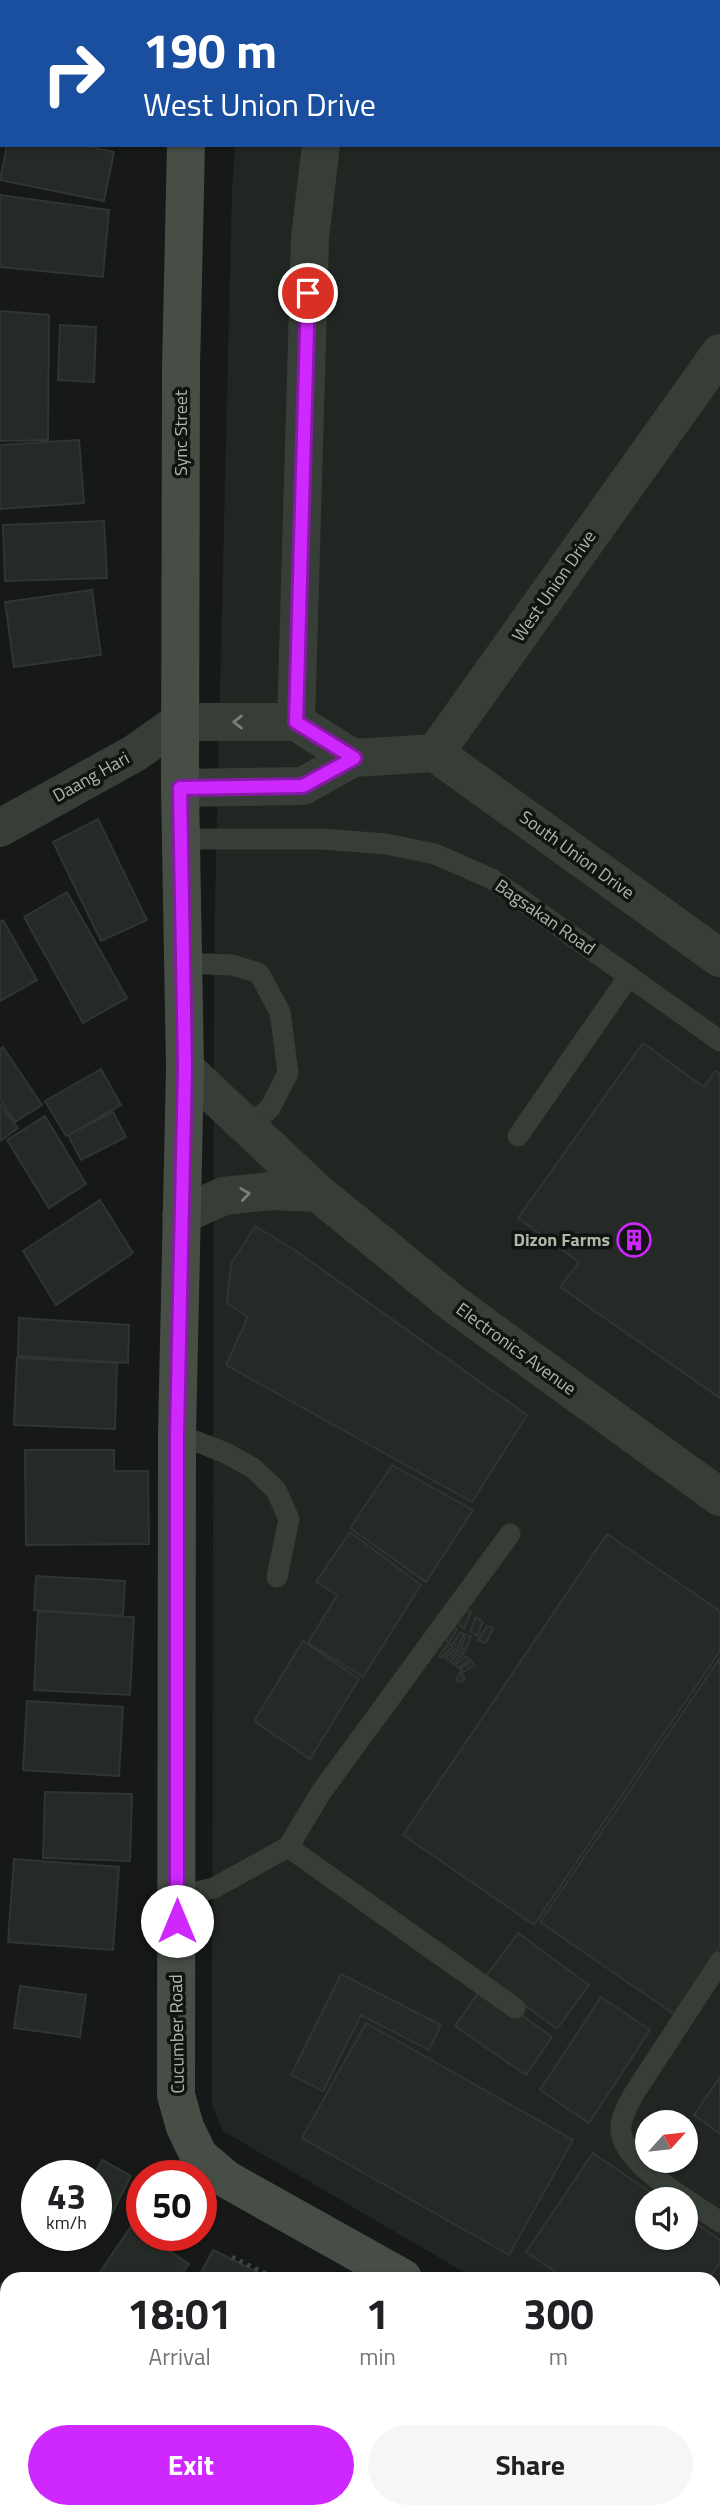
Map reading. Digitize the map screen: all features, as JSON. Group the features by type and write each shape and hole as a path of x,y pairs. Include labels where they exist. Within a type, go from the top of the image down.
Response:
{"main road":[{"name":"Sync Street","path":"180,788 181,368 187,147"},
{"name":"Cucumber Road","path":"180,788 185,1068 177,1434 176,2095 185,2127 199,2156 226,2179 391,2272"}],"street":[{"path":"296,722 310,238 321,147"},
{"name":"West Union Drive","path":"435,753 720,353"},
{"path":"179,722 296,722 354,758"},
{"name":"Daang Hari","path":"0,828 135,753 179,722"},
{"path":"180,788 303,786 354,758 435,753"},
{"name":"South Union Drive","path":"435,753 720,958"},
{"name":"Electronics Avenue","path":"185,1068 318,1193 455,1305 720,1497"},
{"path":"181,1215 224,1196 272,1191 318,1193"}],"lane":[{"name":"Bagsakan Road","path":"181,839 322,839 386,844 435,854 492,879 720,1041"},
{"path":"183,963 232,965 259,973 280,1012 288,1073 270,1108 248,1127"},
{"path":"517,1136 629,976"},
{"path":"177,1434 226,1453 253,1468 276,1490 289,1519 277,1577"},
{"path":"177,1896 214,1888 288,1847 322,1791 510,1534"},
{"path":"288,1847 515,2008"},
{"path":"720,1962 635,2092 624,2112 621,2131 628,2150 642,2167 720,2222"}],"path":[{"path":"232,2257 263,2272"}],"shaded area":[{"path":"235,147 720,147 720,2272 464,2272 223,2131 212,2104 214,946"}],"building":[{"path":"7,147 91,147 114,152 104,201 0,180"},
{"path":"0,195 109,210 103,277 0,267"},
{"path":"0,311 49,315 48,440 0,441"},
{"path":"60,325 96,327 94,382 58,380"},
{"path":"79,440 84,503 0,509 0,445"},
{"path":"104,521 107,578 5,581 3,525"},
{"path":"92,590 101,655 14,667 5,602"},
{"path":"98,819 147,920 101,941 53,842"},
{"path":"67,892 127,998 83,1023 24,917"},
{"path":"3,920 37,980 0,1001 0,922"},
{"name":"Dizon Farms","path":"643,1043 704,1087 715,1071 720,1074 720,1398 560,1287 579,1262 518,1218"},
{"path":"3,1047 42,1105 15,1122 0,1099 0,1049"},
{"path":"101,1069 121,1105 66,1136 45,1101"},
{"path":"0,1104 18,1128 0,1141"},
{"path":"113,1112 126,1137 81,1160 68,1135"},
{"path":"45,1116 86,1184 49,1208 7,1140"},
{"path":"100,1200 133,1253 56,1305 23,1251"},
{"path":"255,1226 293,1249 527,1415 472,1502 226,1365 248,1317 227,1303 231,1264"},
{"path":"19,1318 129,1325 128,1363 18,1356"},
{"path":"17,1358 117,1363 115,1429 14,1425"},
{"path":"25,1450 114,1450 114,1471 148,1471 149,1544 26,1545"},
{"path":"392,1465 473,1510 426,1582 350,1528"},
{"path":"350,1532 421,1585 363,1677 308,1643 337,1595 316,1582"},
{"path":"607,1534 720,1611 720,1651 534,1925 403,1835"},
{"path":"36,1576 125,1581 123,1616 34,1610"},
{"path":"462,1607 471,1612 464,1629 457,1622"},
{"path":"38,1611 134,1617 130,1695 34,1690"},
{"path":"476,1617 483,1622 477,1636 470,1631"},
{"path":"452,1625 457,1630 449,1643 443,1637"},
{"path":"487,1626 493,1628 486,1643 478,1640"},
{"path":"460,1632 464,1634 458,1647 453,1644"},
{"path":"466,1635 471,1636 465,1651 461,1648"},
{"path":"303,1641 359,1679 310,1759 254,1721"},
{"path":"449,1643 453,1647 441,1658 439,1656"},
{"path":"455,1649 459,1650 448,1660 445,1658"},
{"path":"460,1652 464,1653 453,1664 450,1662"},
{"path":"466,1656 470,1659 458,1668 455,1665"},
{"path":"720,1658 720,1946 674,2014 540,1922"},
{"path":"471,1661 475,1665 463,1672 460,1669"},
{"path":"460,1672 465,1678 462,1682 456,1680"},
{"path":"27,1701 123,1707 119,1776 23,1770"},
{"path":"45,1792 132,1794 130,1861 43,1858"},
{"path":"14,1859 119,1867 113,1950 8,1942"},
{"path":"518,1933 589,1985 557,2029 486,1976"},
{"path":"341,1974 441,2025 429,2050 361,2015 323,2091 291,2075"},
{"path":"20,1986 86,1995 80,2037 14,2028"},
{"path":"482,1987 552,2037 526,2075 455,2026"},
{"path":"601,1997 650,2030 589,2123 540,2090"},
{"path":"366,2023 573,2140 509,2255 302,2138"},
{"path":"720,2077 720,2134 698,2118 697,2110"},
{"path":"593,2153 643,2187 635,2187 635,2250 698,2250 698,2224 720,2240 720,2263 713,2272 556,2272 526,2252"},
{"path":"112,2166 126,2173 126,2186 112,2213"},
{"path":"126,2234 126,2251 170,2251 189,2264 183,2272 100,2272"},
{"path":"212,2251 215,2251 257,2272 201,2272"}],"place":[{"name":"Dizon Farms","path":"634,1240"}],"route":[{"path":"177,1921 177,1434 185,1068 180,788 303,786 354,758 296,722 308,293"}]}
